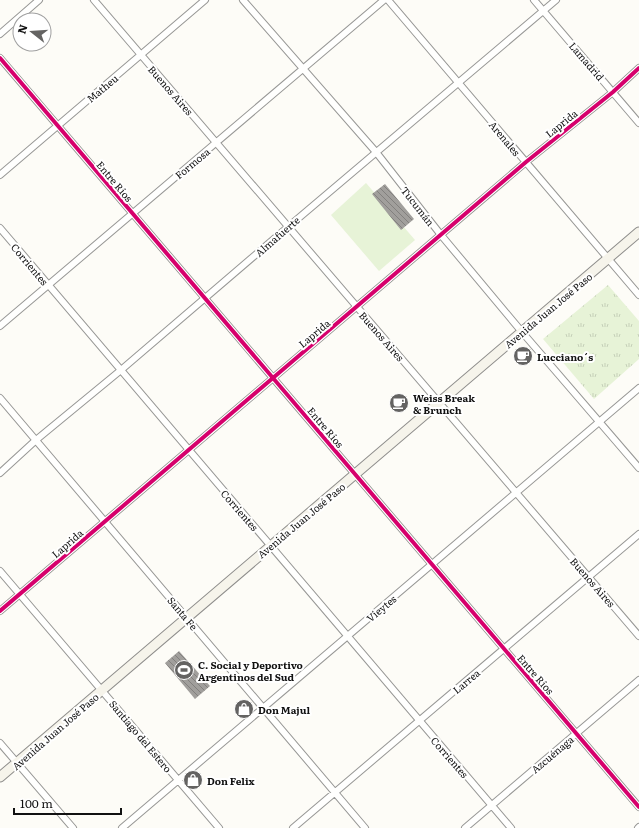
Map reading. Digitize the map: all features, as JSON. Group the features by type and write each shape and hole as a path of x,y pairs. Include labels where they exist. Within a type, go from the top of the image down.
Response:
{"main road":[{"name":"Avenida Juan José Paso","path":"0,778 639,232"}],"street":[{"path":"0,34 39,0"},
{"name":"Buenos Aires","path":"94,0 639,636"},
{"name":"Matheu","path":"0,176 205,0"},
{"name":"Tucumán","path":"243,0 376,152 441,235 639,468"},
{"name":"Formosa","path":"0,326 384,0"},
{"name":"Arenales","path":"388,0 639,295"},
{"name":"Lamadrid","path":"534,0 639,122"},
{"name":"Almafuerte","path":"0,473 36,440 121,370 556,0"},
{"name":"Entre Ríos","path":"0,58 639,807"},
{"name":"Laprida","path":"0,611 526,162 613,92 639,68"},
{"name":"Corrientes","path":"0,228 511,828"},
{"name":"Vieytes","path":"122,828 639,388"},
{"name":"Santa Fe","path":"0,398 365,828"},
{"name":"Larrea","path":"293,828 639,534"},
{"name":"Santiago del Estero","path":"0,571 220,828"},
{"name":"Azcuénaga","path":"465,828 639,680"},
{"path":"0,743 73,828"}],"green space":[{"path":"366,183 415,240 379,271 331,215"},
{"path":"608,285 639,321 639,359 594,399 543,339"}],"building":[{"path":"385,184 414,219 401,230 372,194"},
{"path":"179,651 210,686 195,699 165,663"}],"cycle path":[{"path":"0,58 639,807"},
{"path":"0,611 526,162 613,92 639,68"}],"place":[{"name":"Lucciano´s","path":"523,356"},
{"name":"Weiss Break & Brunch","path":"399,403"},
{"name":"C. Social y Deportivo Argentinos del Sud","path":"184,670"},
{"name":"Don Majul","path":"244,709"},
{"name":"Don Felix","path":"193,780"}]}
